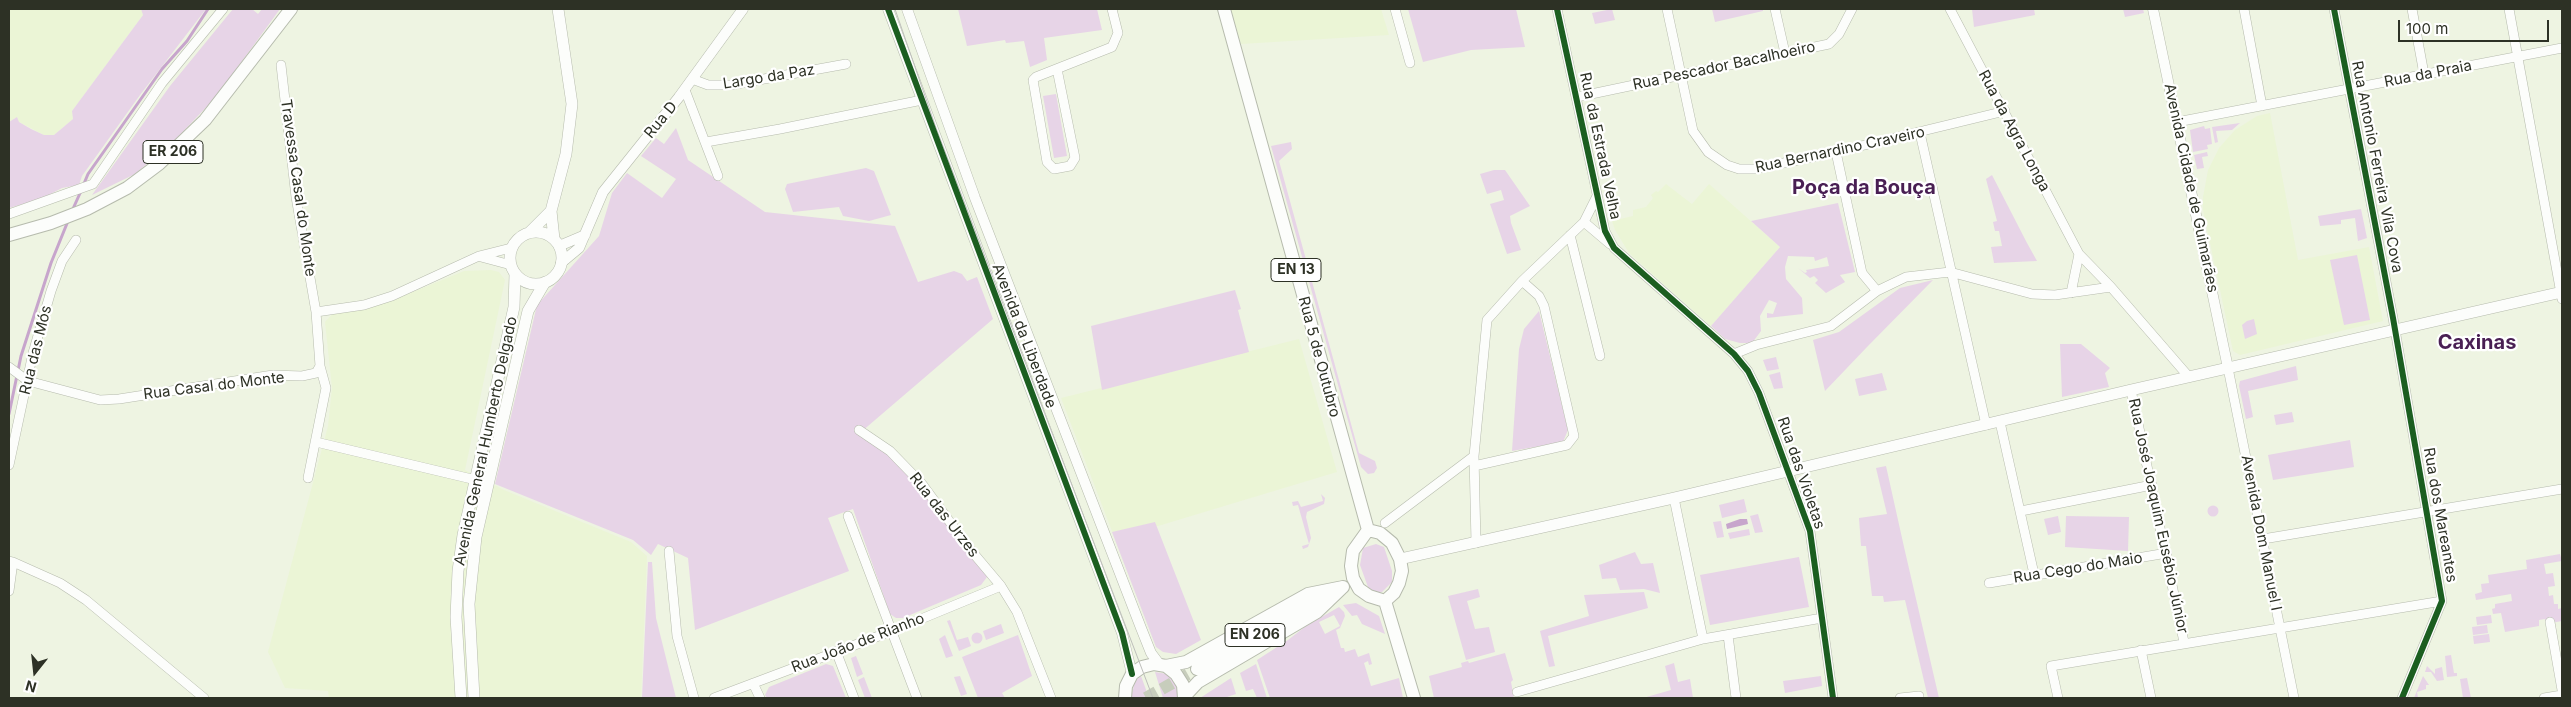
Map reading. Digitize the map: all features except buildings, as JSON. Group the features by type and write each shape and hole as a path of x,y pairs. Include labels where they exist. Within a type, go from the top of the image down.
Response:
{"main road":[{"name":"ER 206","path":"9,235 51,223 87,209 127,188 160,164 205,120 291,9"},
{"path":"558,9 572,104 566,154 551,210 561,263"},
{"name":"Rua 5 de Outubro","path":"1224,9 1368,530"},
{"path":"511,248 516,241 530,232 551,210"},
{"path":"530,232 547,234 556,243"},
{"name":"Avenida General Humberto Delgado","path":"461,698 456,617 458,571 514,307 511,248"},
{"name":"Avenida General Humberto Delgado","path":"474,698 469,604 476,537 528,311 544,282 552,278 561,263"},
{"path":"513,269 528,282 544,282"},
{"path":"1400,559 1674,498 2131,390 2562,294"},
{"path":"1368,530 1380,533 1392,543 1400,559 1402,571 1399,584 1394,594 1385,601 1368,596 1359,589 1351,566 1353,551 1368,530"},
{"name":"EN 206","path":"1197,669 1342,587 1354,578"},
{"path":"1124,696 1132,674 1145,666 1186,662 1308,594 1342,587"},
{"path":"1184,698 1198,682 1317,612 1342,587"},
{"path":"1385,601 1414,698"},
{"path":"1163,665 1180,679 1184,698"}],"street":[{"path":"9,214 93,184 162,83 223,9"},
{"name":"Rua D","path":"561,263 579,248 603,192 685,90 743,9"},
{"name":"Avenida da Liberdade","path":"888,9 1122,633 1132,674"},
{"name":"Avenida da Liberdade","path":"907,9 982,216 1141,628 1151,652 1163,665"},
{"path":"1058,69 1075,158 1070,166 1054,169 1047,162 1032,84 1036,77 1112,47 1115,44 1118,33 1112,9"},
{"path":"1395,9 1410,63"},
{"name":"Rua da Estrada Velha","path":"1557,9 1605,231 1614,248"},
{"name":"Rua Bernardino Craveiro","path":"1667,9 1693,131 1708,152 1727,165 1739,169 1755,169 1836,152 2004,111"},
{"path":"1775,9 1785,53"},
{"name":"Rua Pescador Bacalhoeiro","path":"1577,97 1829,44 1835,40 1852,9"},
{"name":"Rua da Agra Longa","path":"1950,9 2079,254 2111,287 2189,377"},
{"name":"Avenida Cidade de Guimarães","path":"2153,9 2228,368"},
{"path":"2244,9 2262,106"},
{"name":"Rua Antonio Ferreira Vila Cova","path":"2334,9 2395,331"},
{"path":"2412,9 2424,74"},
{"path":"2510,9 2562,294"},
{"name":"Rua da Praia","path":"2177,122 2562,48"},
{"name":"Largo da Paz","path":"692,80 708,85 731,85 846,64"},
{"name":"Travessa Casal do Monte","path":"281,65 296,197 316,312"},
{"path":"685,90 718,176"},
{"path":"706,142 922,100"},
{"path":"1920,133 1986,425"},
{"path":"1836,152 1862,273 1877,291"},
{"path":"1476,543 1474,461 1487,320 1522,282 1584,222 1597,196"},
{"name":"Rua da Estrada Velha","path":"1584,222 1734,354"},
{"path":"556,243 585,235"},
{"path":"1570,235 1600,356"},
{"name":"Rua das Mós","path":"9,465 10,449 28,381 33,352 51,291 62,261 76,240"},
{"path":"308,478 326,388 320,366 316,312 364,304 392,296 479,256 511,248"},
{"path":"2071,293 2079,254"},
{"path":"479,256 513,269"},
{"path":"1734,354 1756,345 1831,326 1877,291 1906,277 1950,272 2032,294 2071,293 2111,287"},
{"path":"1385,523 1474,461 1567,446 1574,436 1544,306 1538,296 1522,282"},
{"name":"Rua dos Mareantes","path":"2395,331 2442,601 2402,698"},
{"name":"Rua das Violetas","path":"1734,354 1754,382 1810,531 1833,698"},
{"name":"Rua Casal do Monte","path":"28,381 100,400 118,399 273,375 302,376 316,373 320,366"},
{"path":"9,367 28,381"},
{"name":"Avenida Dom Manuel I","path":"2228,368 2294,698"},
{"name":"Rua José Joaquim Eusébio Júnior","path":"2131,390 2167,553 2184,642"},
{"path":"2000,422 2034,574"},
{"name":"Rua das Urzes","path":"859,430 890,451 922,484 969,548 1001,586 1017,612 1052,698"},
{"path":"316,442 476,480"},
{"path":"2021,511 2152,485"},
{"path":"2263,539 2562,489"},
{"path":"1674,498 1702,639"},
{"path":"848,516 917,698"},
{"path":"669,551 677,636 694,698"},
{"name":"Rua Cego do Maio","path":"1988,582 2167,553"},
{"path":"9,591 11,561 60,583 86,600 204,698"},
{"name":"Rua João de Rianho","path":"714,698 892,631 1001,586"},
{"path":"2058,698 2051,666 2280,626 2442,601"},
{"path":"1516,692 1702,639 1822,618"},
{"path":"2544,698 2561,695 2550,622"},
{"path":"1728,635 1736,698"},
{"path":"2141,650 2151,698"},
{"path":"836,652 854,698"},
{"path":"753,683 760,698"},
{"path":"1900,698 1919,696 1919,698"}],"shaded area":[{"path":"9,9 141,9 143,15 72,111 73,119 54,135 44,135 19,122 17,117 9,122"},
{"path":"141,9 206,9 140,95 82,176 79,185 62,188 41,199 9,208 9,122 17,117 19,122 31,129 44,135 54,135 73,119 72,111 143,15"},
{"path":"233,9 252,9 258,14 262,9 280,9 216,97 174,141 135,174 92,195 170,86"},
{"path":"958,9 1097,9 1102,30 1044,38 1047,60 1030,67 1024,41 1006,43 1005,40 967,46"},
{"path":"1231,9 1381,9 1389,35 1241,44"},
{"path":"1408,9 1516,9 1525,47 1471,50 1423,62"},
{"path":"1612,9 1615,20 1595,24 1592,13"},
{"path":"1712,9 1763,9 1763,11 1715,22"},
{"path":"1972,9 2034,9 2035,15 1974,27"},
{"path":"2123,9 2143,9 2144,13 2125,17"},
{"path":"1056,94 1067,156 1054,158 1043,96"},
{"path":"2270,113 2298,260 2369,247 2383,321 2240,355 2233,351 2203,210 2203,197 2208,170 2219,148 2235,130 2257,116"},
{"path":"2240,123 2232,130 2216,131 2218,142 2215,143 2212,127"},
{"path":"2204,126 2205,129 2210,128 2212,144 2207,145 2208,149 2193,152 2190,130"},
{"path":"676,128 688,160 765,212 895,226 918,282 954,271 962,274 967,281 977,277 993,319 861,432 915,476 986,572 987,577 981,585 903,618 896,618 890,614 853,509 828,518 849,571 695,630 688,558 658,544 651,555 633,540 495,484 537,305 599,236 612,193 627,173 662,198 676,179 641,156 656,138 664,144"},
{"path":"1291,142 1292,149 1279,161 1359,453 1375,461 1377,468 1374,473 1368,474 1361,467 1271,146"},
{"path":"2207,152 2208,156 2202,157 2204,168 2197,169 2194,155"},
{"path":"866,168 874,171 891,215 869,221 843,216 839,207 793,212 785,189 787,184"},
{"path":"1494,170 1505,170 1530,206 1510,216 1521,250 1507,254 1490,204 1504,200 1501,190 1487,194 1480,174"},
{"path":"1992,175 2037,261 1994,263 1991,247 2002,246 1999,231 1995,231 1993,222 1997,221 1986,179"},
{"path":"1666,184 1692,204 1709,184 1780,247 1711,326 1629,253 1615,230 1612,221 1633,216 1633,210 1646,207 1653,198 1651,195 1656,191 1658,192"},
{"path":"1838,203 1855,272 1840,275 1845,282 1826,293 1815,283 1818,280 1814,276 1810,278 1798,268 1805,273 1807,272 1806,270 1829,266 1827,257 1815,261 1814,257 1788,256 1785,267 1786,279 1802,298 1803,314 1767,318 1767,313 1773,314 1777,303 1769,300 1760,316 1761,331 1752,343 1740,343 1725,339 1711,326 1780,247 1751,221"},
{"path":"2361,209 2367,238 2358,241 2355,218 2341,220 2341,224 2320,226 2318,216"},
{"path":"2357,255 2370,320 2344,325 2330,260"},
{"path":"491,270 499,272 505,280 465,470 504,490 631,542 647,556 641,698 329,698 328,691 285,688 268,652 328,426 332,388 325,322 334,312 391,301 464,271"},
{"path":"1933,280 1825,391 1813,340 1839,332 1900,288"},
{"path":"1235,290 1241,309 1238,310 1249,352 1102,390 1091,326"},
{"path":"1539,311 1568,430 1563,442 1512,451 1519,349 1524,329"},
{"path":"2254,319 2257,334 2245,339 2242,325"},
{"path":"1299,339 1337,472 1115,539 1061,398"},
{"path":"2060,344 2081,344 2110,368 2105,373 2109,387 2062,397"},
{"path":"1776,357 1779,369 1767,371 1763,360"},
{"path":"2296,366 2298,380 2248,391 2253,417 2246,419 2239,386 2240,381"},
{"path":"1780,372 1783,388 1774,389 1769,375"},
{"path":"1882,373 1887,390 1859,396 1855,379"},
{"path":"2292,412 2294,422 2276,425 2274,415"},
{"path":"2350,440 2354,467 2273,480 2268,455"},
{"path":"1886,466 1939,698 1928,698 1905,600 1884,602 1883,596 1872,596 1866,546 1861,546 1859,518 1887,514 1876,468"},
{"path":"1321,494 1325,498 1324,504 1307,512 1306,517 1311,538 1309,544 1298,505 1293,506 1292,502 1298,501 1301,507 1323,501"},
{"path":"1744,499 1747,512 1722,518 1719,505"},
{"path":"2213,505 2219,511 2213,517 2207,511"},
{"path":"1758,514 1763,532 1755,533 1750,516"},
{"path":"2058,516 2061,532 2048,535 2044,519"},
{"path":"2066,516 2129,517 2128,551 2065,547"},
{"path":"1740,519 1747,519 1748,524 1727,529 1726,524"},
{"path":"1721,521 1724,537 1717,538 1713,522"},
{"path":"1155,522 1201,640 1176,654 1163,652 1156,647 1112,532"},
{"path":"1749,529 1750,535 1730,539 1728,533"},
{"path":"1309,544 1308,547 1303,549 1302,546"},
{"path":"1376,544 1384,547 1392,571 1392,582 1382,592 1374,592 1368,587 1360,565 1363,548"},
{"path":"1635,552 1641,564 1653,563 1660,593 1644,589 1620,590 1616,578 1602,579 1599,565"},
{"path":"2560,554 2562,561 2544,564 2546,574 2553,573 2555,586 2548,587 2549,596 2553,595 2554,604 2558,604 2558,609 2562,608 2562,621 2546,624 2545,619 2539,620 2539,626 2505,632 2501,613 2493,614 2492,609 2495,608 2495,604 2512,601 2511,594 2476,600 2475,594 2482,592 2481,584 2489,583 2488,575 2527,569 2526,560"},
{"path":"1799,557 1809,607 1710,625 1700,575"},
{"path":"648,562 652,562 656,618 676,698 642,698"},
{"path":"1478,589 1480,597 1467,601 1475,629 1489,627 1495,652 1466,660 1448,596"},
{"path":"1644,592 1648,608 1548,636 1555,666 1549,667 1540,631 1589,616 1584,595"},
{"path":"1356,603 1379,616 1385,634 1362,624 1357,615 1352,616 1343,605"},
{"path":"1339,607 1345,616 1340,628 1336,630 1341,648 1344,648 1345,652 1355,649 1358,657 1369,653 1372,664 1369,665 1368,661 1364,663 1371,686 1399,678 1403,698 1270,698 1257,660 1306,626","holes":["1334,615 1340,626 1325,634 1319,622"]},
{"path":"2491,615 2492,623 2477,625 2476,617"},
{"path":"950,620 957,640 968,637 971,646 959,651 947,621"},
{"path":"1001,624 1004,633 986,640 983,631"},
{"path":"2487,625 2488,633 2473,635 2472,627"},
{"path":"977,632 983,638 977,644 971,638"},
{"path":"2489,634 2490,642 2474,644 2473,636"},
{"path":"945,635 953,656 946,658 939,639"},
{"path":"1018,635 1032,676 1002,693 1005,698 978,698 962,657"},
{"path":"1505,653 1513,680 1511,682 1514,698 1434,698 1429,676 1462,667 1461,663 1468,661 1469,663"},
{"path":"2451,655 2454,673 2457,673 2457,676 2447,677 2445,656"},
{"path":"856,656 863,674 857,677 851,658"},
{"path":"1674,663 1678,682 1690,679 1693,698 1643,698 1671,690 1665,666"},
{"path":"826,664 833,666 846,698 767,698 765,695 769,687"},
{"path":"1256,664 1267,698 1257,698 1253,689 1246,691 1240,673"},
{"path":"2427,666 2435,674 2435,669 2442,667 2444,680 2437,681 2431,672 2425,672"},
{"path":"1155,672 1167,674 1173,679 1178,690 1177,698 1163,698"},
{"path":"960,676 967,694 961,696 954,677"},
{"path":"1141,676 1149,698 1131,698 1135,681"},
{"path":"1821,676 1822,686 1785,693 1783,681"},
{"path":"2423,676 2429,685 2426,685 2426,689 2417,692 2418,698 2414,698"},
{"path":"864,677 872,698 865,698 858,680"},
{"path":"1231,678 1236,694 1224,698 1200,698"},
{"path":"2467,678 2471,698 2463,698 2460,679"}],"waterway":[{"path":"83,186 88,174 162,69 187,41 208,9"},
{"path":"72,211 81,191"},
{"path":"9,414 21,356 51,263 68,221"}],"tunnel":[{"path":"1146,698 1197,669"}],"tram line":[{"path":"895,9 936,128 1153,698"}],"cycle path":[{"path":"888,9 1122,633 1132,674"},
{"path":"1557,9 1605,231 1614,248 1734,354 1748,371 1759,393 1810,531 1833,698"},
{"path":"2334,9 2393,318 2442,601 2402,698"}],"district":[{"name":"Poça da Bouça","path":"1864,188"},
{"name":"Caxinas","path":"2477,343"}]}
